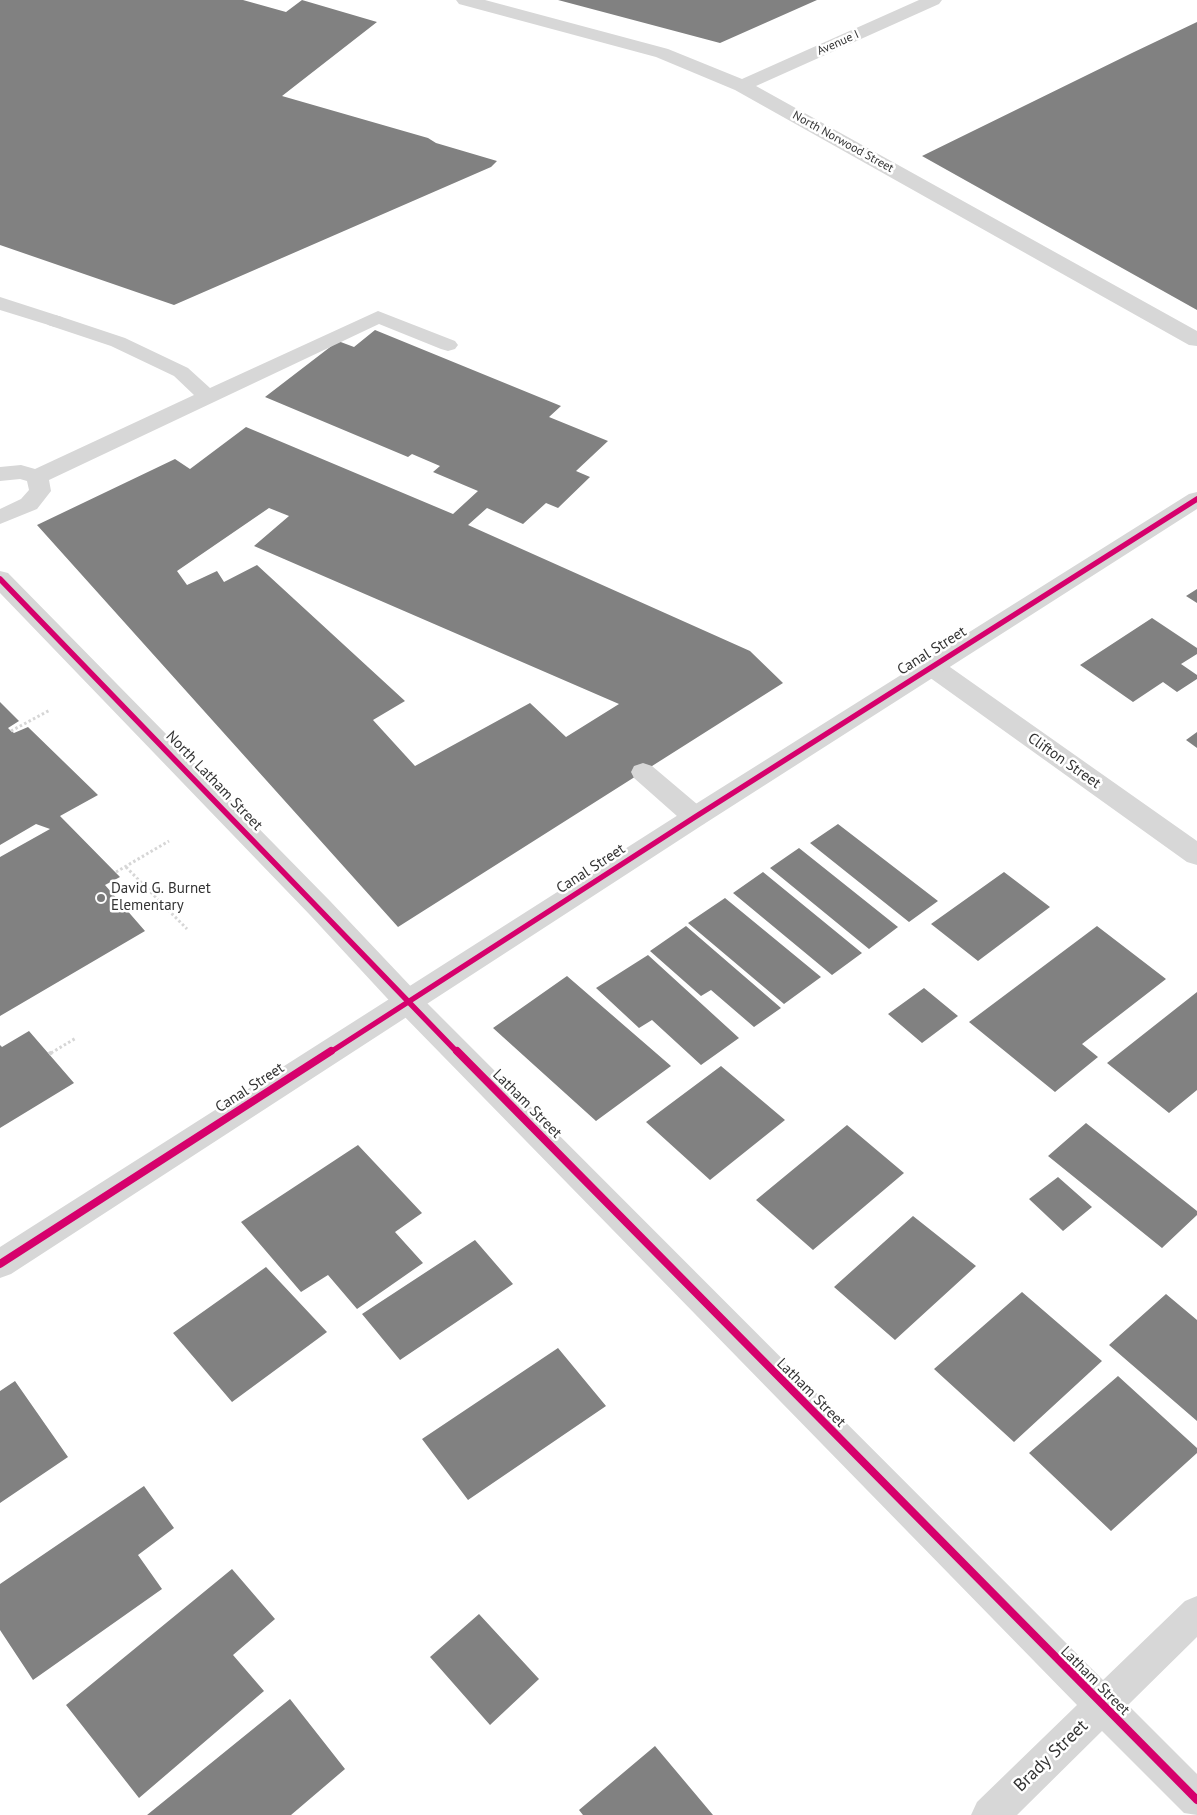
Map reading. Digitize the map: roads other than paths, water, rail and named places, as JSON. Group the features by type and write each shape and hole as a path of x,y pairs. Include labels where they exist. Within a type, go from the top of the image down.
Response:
{"street":[{"name":"North Norwood Street","path":"465,0 662,53 742,86 1197,340"},
{"name":"Avenue I","path":"742,86 933,0"},
{"path":"0,303 55,321"},
{"name":"Canal Street","path":"0,1264 695,816 1197,499"},
{"name":"North Latham Street","path":"0,579 314,901 408,1002"},
{"name":"Clifton Street","path":"931,666 1197,855"},
{"name":"Latham Street","path":"408,1002 1197,1800"},
{"name":"Brady Street","path":"990,1815 1197,1613"}],"lane":[{"path":"0,474 21,472 37,477 378,318 448,345"},
{"path":"55,321 118,342 181,372 208,397"},
{"path":"0,517 29,504 40,492 37,477"},
{"path":"643,772 695,816"}],"place":[{"name":"David G. Burnet Elementary","path":"101,898"}]}
